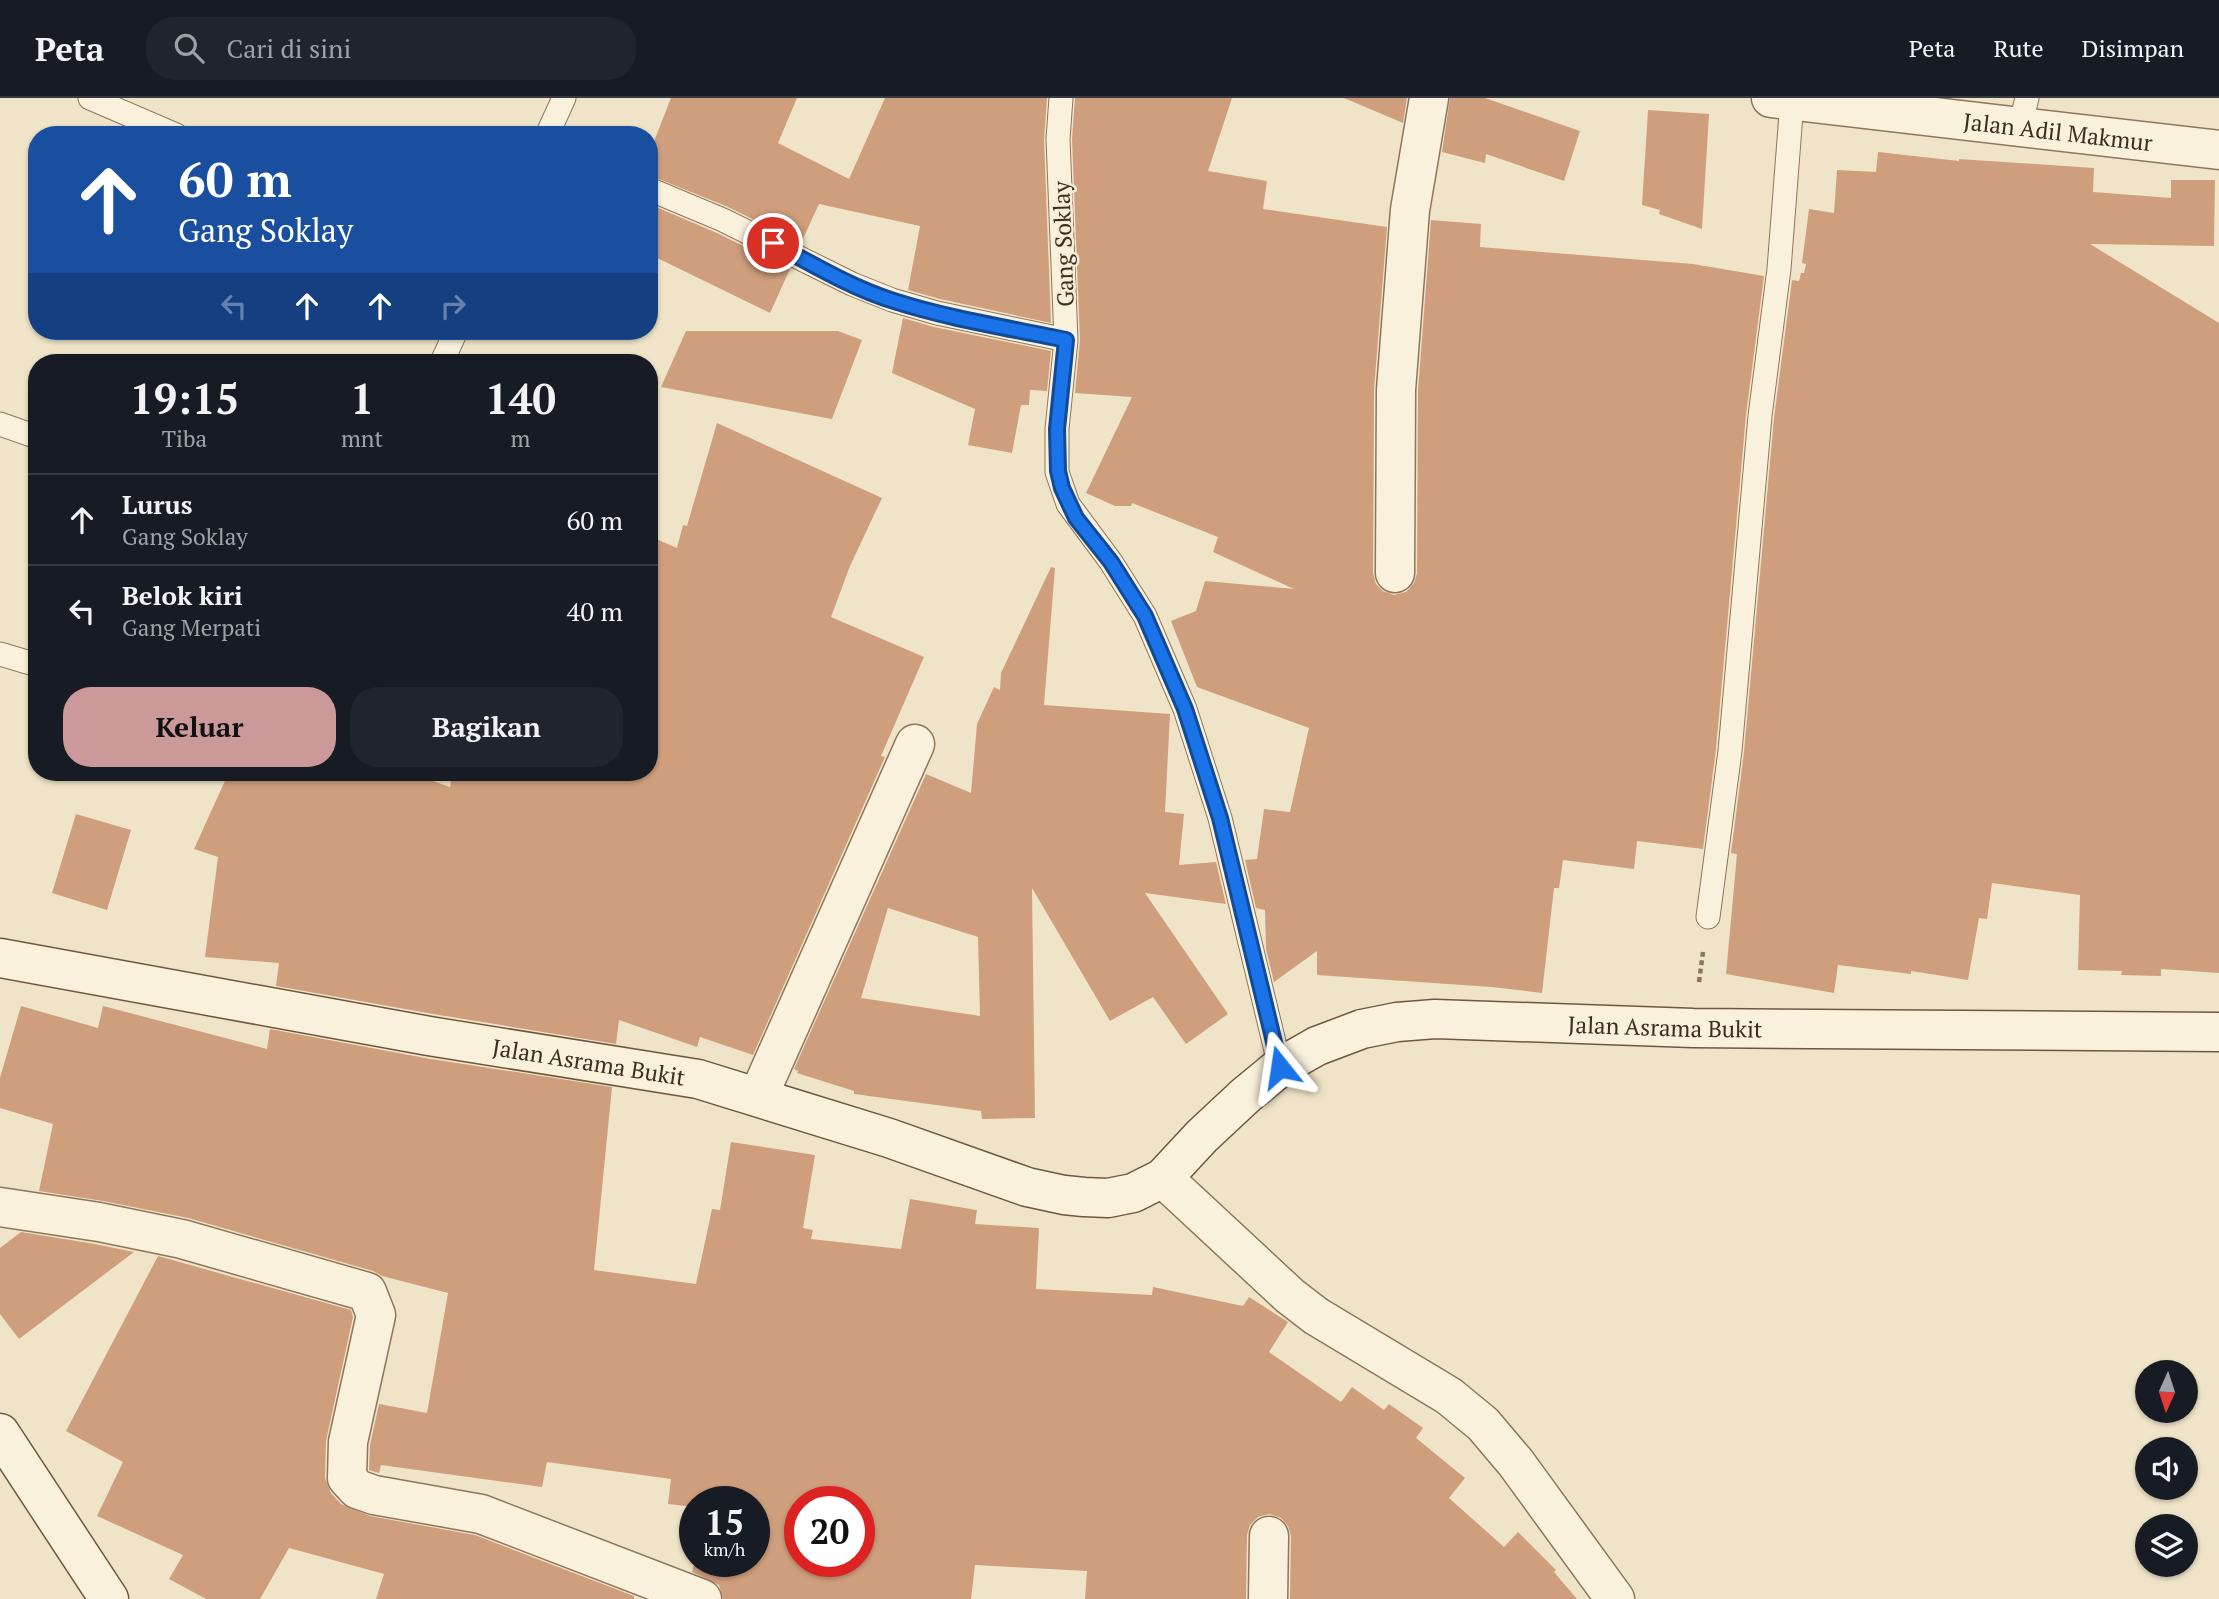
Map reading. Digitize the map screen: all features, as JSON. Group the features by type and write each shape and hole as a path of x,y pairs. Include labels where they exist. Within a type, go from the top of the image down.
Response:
{"street":[{"path":"1395,573 1395,390 1410,210 1429,98"},
{"name":"Jalan Adil Makmur","path":"1785,99 2024,113 2219,150"},
{"path":"758,1097 915,744"},
{"name":"Jalan Asrama Bukit","path":"0,958 429,1036 698,1079 889,1138 1027,1187 1064,1195 1108,1198 1133,1193 1163,1178 1202,1136 1280,1067 1317,1046 1351,1033 1397,1023 1435,1019 1693,1028 2219,1032"},
{"path":"1163,1178 1299,1303 1449,1396 1483,1424 1516,1463 1615,1599"},
{"path":"0,1207 182,1238 367,1293 376,1315 348,1454 346,1478 357,1489 374,1495 481,1514 702,1599"},
{"path":"0,1433 109,1599"},
{"path":"1268,1599 1269,1536"}],"lane":[{"path":"90,98 155,126"},
{"path":"551,126 564,98"},
{"name":"Gang Soklay","path":"1060,98 1058,139 1066,340 1057,429 1058,471 1062,488 1076,518 1111,562 1145,616 1185,709 1212,790 1280,1067"},
{"path":"1708,917 1730,751 1760,416 1779,269 1785,99"},
{"path":"658,193 892,300 937,313 1066,340"},
{"path":"0,424 28,434"},
{"path":"0,654 28,662"}],"path":[{"path":"1693,1028 1708,917"}],"building":[{"path":"671,98 797,98 778,143 849,179 885,98 1047,98 1044,140 1051,323 908,290 920,226 819,204 801,243 728,207 658,179 658,131"},
{"path":"1075,98 1232,98 1208,171 1267,181 1263,209 1387,227 1374,390 1373,573 1376,584 1383,591 1394,595 1406,592 1414,583 1417,573 1418,391 1431,220 1481,224 1480,247 1693,264 1764,276 1746,415 1716,749 1703,849 1637,841 1634,869 1563,860 1559,888 1554,888 1542,993 1317,975 1317,951 1274,982 1266,949 1265,910 1256,908 1245,860 1257,859 1264,809 1290,812 1309,728 1197,687 1171,621 1196,611 1205,581 1294,589 1213,552 1218,537 1132,503 1131,506 1115,506 1086,493 1132,397 1075,393 1080,340 1072,139"},
{"path":"1344,98 1407,98 1403,123"},
{"path":"1450,98 1485,98 1580,131 1564,181 1486,154 1485,163 1442,152"},
{"path":"1648,110 1709,114 1702,229 1642,205"},
{"path":"1878,152 1959,161 2094,168 2093,192 2171,198 2171,180 2215,180 2214,246 2090,244 2219,323 2219,973 2161,969 2161,976 2121,975 2122,971 2078,970 2080,895 1992,883 1987,919 1979,918 1968,980 1911,971 1911,974 1838,965 1834,993 1726,974 1737,854 1731,853 1744,752 1774,418 1792,280 1799,281 1801,273 1804,273 1806,264 1802,263 1809,209 1834,213 1837,170 1876,172"},
{"path":"658,208 790,269 770,313 658,258"},
{"path":"903,318 1051,351 1047,391 1030,390 1029,405 1021,405 1012,453 968,445 975,409 892,373"},
{"path":"686,331 838,331 862,340 832,419 661,387"},
{"path":"717,423 882,498 850,566 831,617 924,657 881,756 885,757 753,1055 700,1037 697,1047 619,1020 616,1044 276,986 279,963 205,957 218,857 194,849 225,781 433,781 450,787 451,781 658,781 658,540 677,548 683,525 687,526"},
{"path":"1051,567 1055,568 1044,705 1170,714 1165,812 1184,814 1179,865 1216,862 1226,904 1145,893 1228,1014 1186,1044 1153,997 1110,1021 1032,888 1035,1118 982,1119 981,1111 854,1094 854,1091 797,1073 794,1069 926,774 971,793 977,724 994,687 1000,690 1001,673","holes":["888,908 978,937 980,1016 861,998"]},
{"path":"76,814 131,830 107,910 52,893"},
{"path":"21,1006 98,1028 103,1006 267,1049 270,1029 425,1058 612,1087 594,1270 696,1284 712,1209 720,1210 731,1142 815,1155 803,1228 813,1230 811,1239 901,1249 910,1199 977,1210 975,1224 1039,1228 1036,1289 1152,1295 1153,1287 1243,1306 1249,1297 1288,1322 1269,1352 1341,1402 1352,1387 1384,1410 1389,1404 1423,1428 1416,1438 1465,1478 1449,1498 1504,1547 1518,1532 1556,1570 1554,1572 1577,1599 1290,1599 1291,1536 1288,1526 1281,1518 1269,1514 1258,1517 1250,1525 1247,1535 1246,1599 1085,1599 1087,1571 975,1565 971,1599 723,1599 719,1585 702,1577 770,1577 770,1486 679,1486 679,1505 668,1504 671,1479 547,1462 542,1487 381,1465 379,1473 369,1470 370,1445 379,1404 427,1413 448,1293 188,1218 39,1191 53,1124 0,1108 0,1078"},
{"path":"21,1232 134,1252 19,1339 0,1314 0,1248"},
{"path":"158,1256 351,1310 353,1317 326,1441 325,1478 331,1493 341,1504 370,1516 475,1535 634,1596 634,1599 376,1599 384,1574 289,1548 260,1599 206,1599 169,1579 183,1555 97,1516 123,1462 66,1431"}],"route":[{"path":"773,243 852,284 892,300 937,313 1066,340 1057,429 1058,471 1062,488 1076,518 1111,562 1145,616 1185,709 1220,818 1280,1067"}]}
